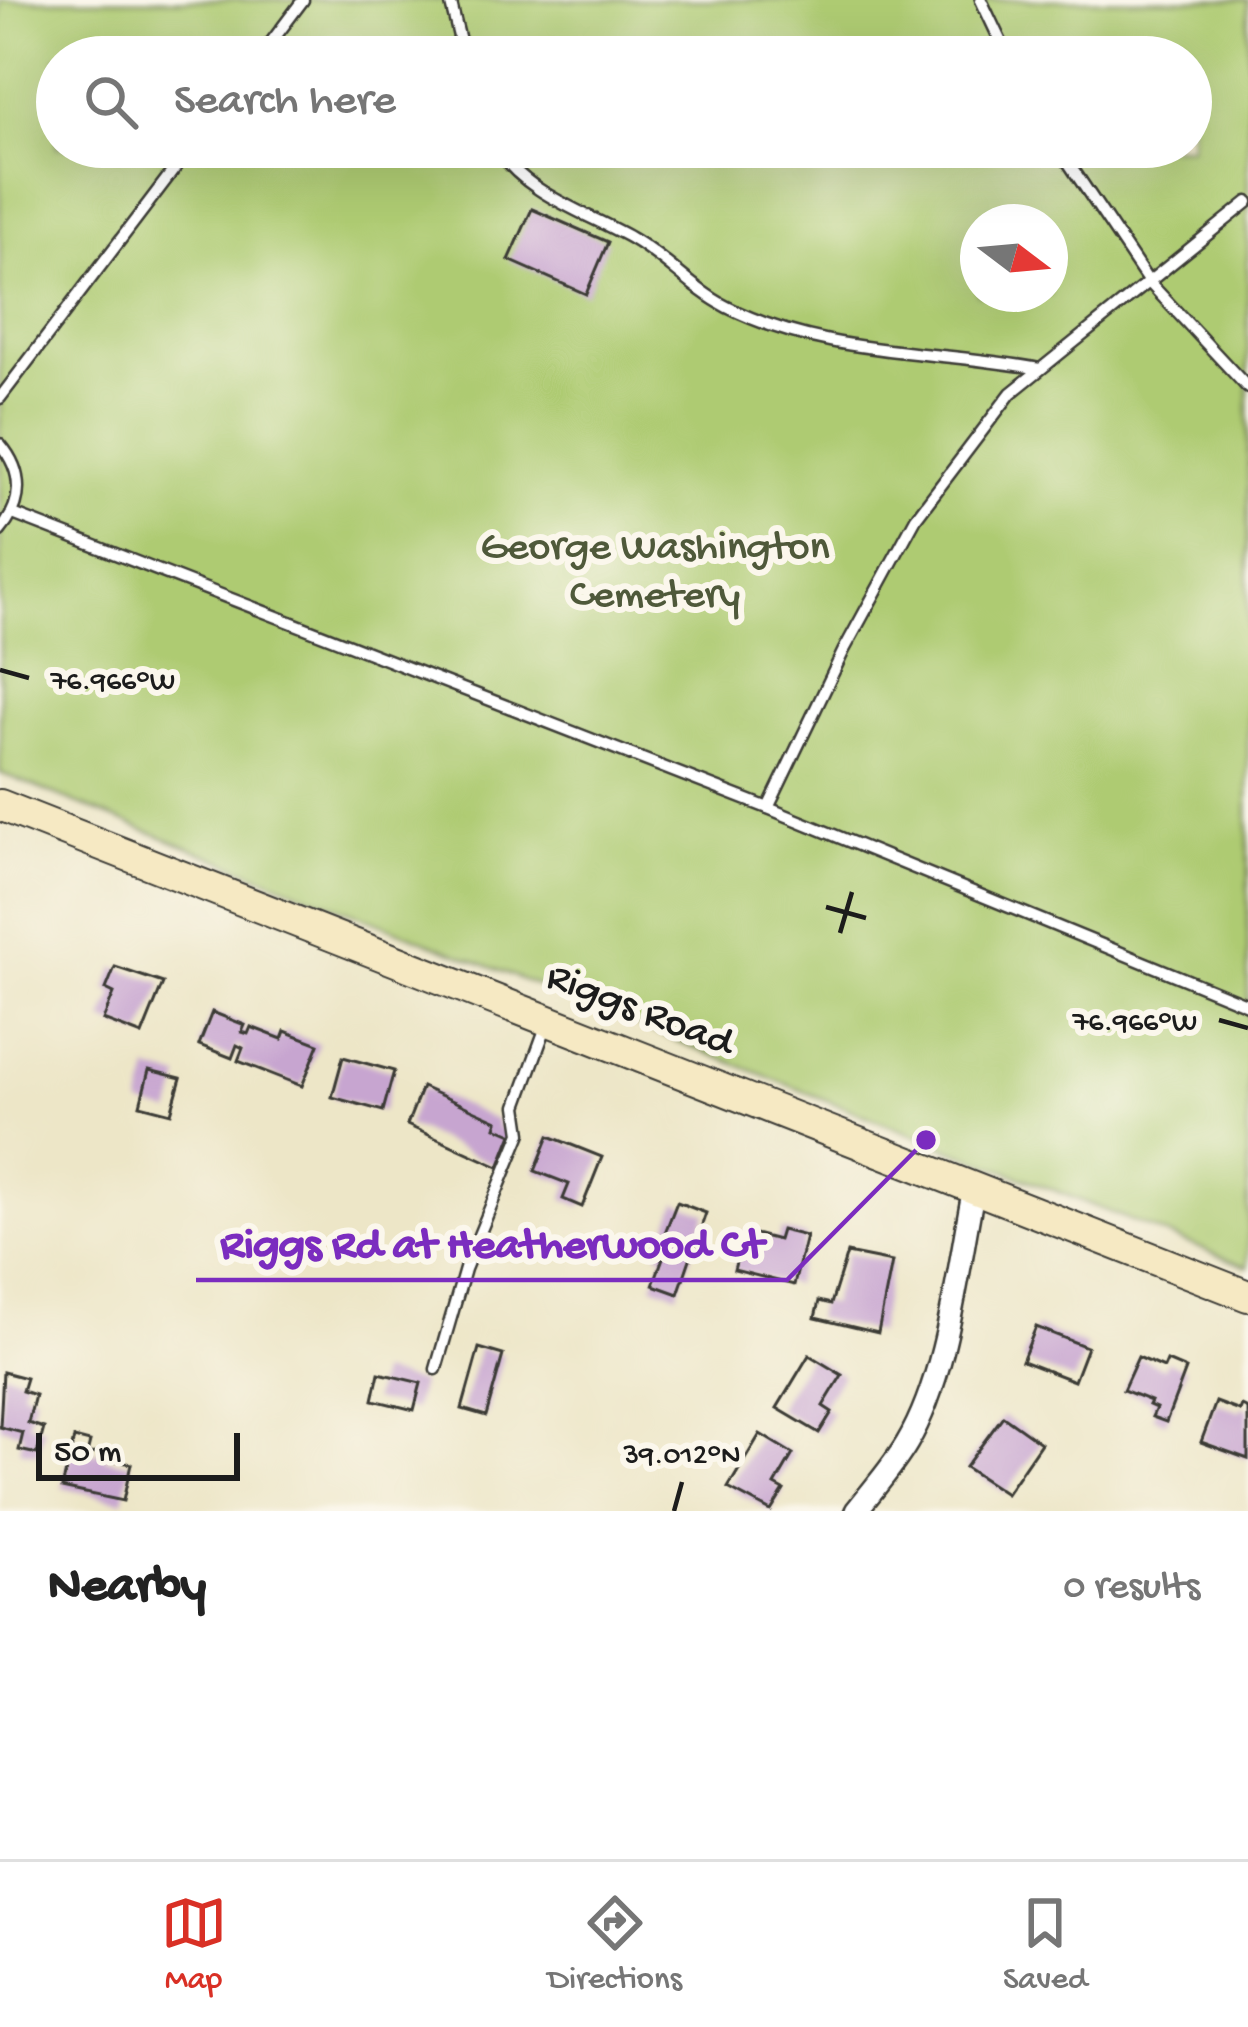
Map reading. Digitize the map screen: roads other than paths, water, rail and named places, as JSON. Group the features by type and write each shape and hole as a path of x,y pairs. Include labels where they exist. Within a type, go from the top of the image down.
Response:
{"main road":[{"name":"Riggs Road","path":"0,805 1248,1296"}],"street":[{"path":"856,1511 899,1455 917,1421 939,1358 974,1188"}],"lane":[{"path":"276,36 303,0"},
{"path":"450,0 459,36"},
{"path":"981,0 998,36"},
{"path":"0,398 175,168"},
{"path":"511,168 633,239 674,266 696,289 750,318 850,348 984,358 1040,369"},
{"path":"1072,168 1148,281 1248,388"},
{"path":"768,808 844,650 916,518 1011,393 1248,202"},
{"path":"0,444 11,457 20,485 13,514 0,531"},
{"path":"13,514 768,808 1248,1005"},
{"path":"436,1369 465,1269 520,1133 517,1106 548,1021"}],"place":[{"name":"Riggs Rd at Heatherwood Ct","path":"926,1140"}],"park label":[{"name":"George Washington Cemetery","path":"655,573"}]}
